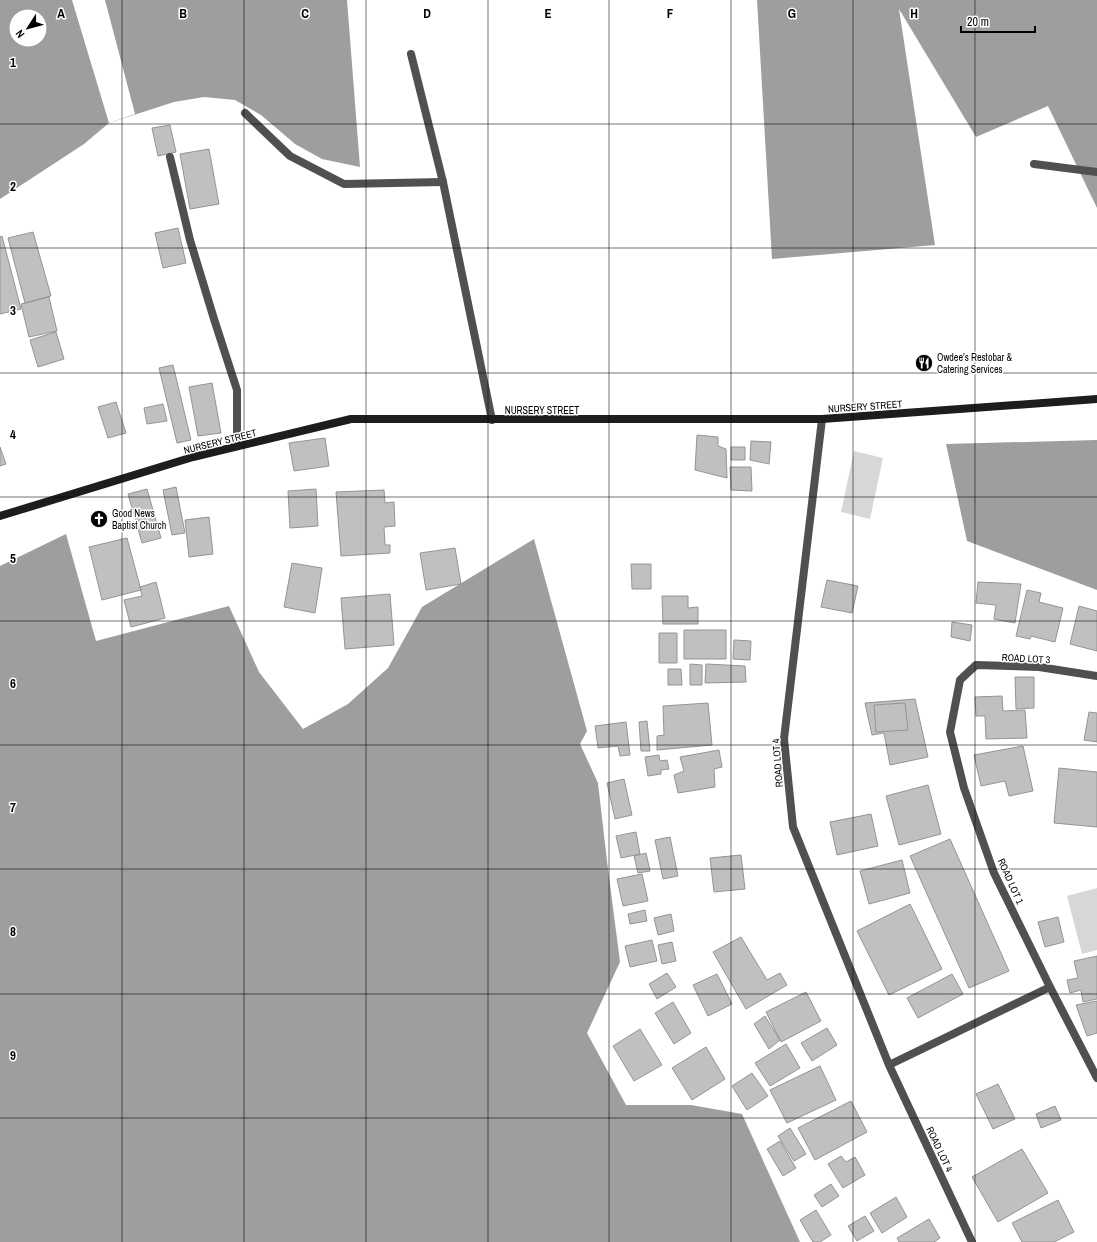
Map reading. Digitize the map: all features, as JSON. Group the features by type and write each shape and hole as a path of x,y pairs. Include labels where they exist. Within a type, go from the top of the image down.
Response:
{"main road":[{"name":"NURSERY STREET","path":"0,516 194,457 351,419 822,419 1097,398"}],"street":[{"path":"411,54 444,182 492,420"},
{"path":"245,113 290,156 344,184 444,182"},
{"path":"170,157 190,240 237,390 237,446"},
{"path":"1034,164 1097,172"},
{"name":"ROAD LOT 4","path":"822,419 784,739 793,827 889,1065 972,1242"},
{"name":"ROAD LOT 3","path":"960,680 976,665 1039,667 1097,676"},
{"name":"ROAD LOT 1","path":"960,680 950,732 964,788 994,873 1097,1078"},
{"path":"889,1065 1050,987"}],"shaded area":[{"path":"0,0 347,0 360,167 322,159 295,144 261,115 235,100 204,97 174,102 109,123 84,144 0,199"},
{"path":"757,0 1097,0 1097,208 1048,106 976,137 899,9 935,245 772,259"},
{"path":"1097,440 1097,590 967,541 946,444"},
{"path":"854,451 883,458 870,519 841,512"},
{"path":"66,534 96,641 229,606 259,672 303,729 348,704 388,668 422,607 534,539 587,731 580,744 598,783 620,962 587,1033 626,1105 691,1105 742,1114 800,1242 0,1242 0,566"},
{"path":"1097,888 1097,950 1082,954 1067,896"}],"pier":[{"path":"72,0 105,0 135,114 109,123"}],"building":[{"path":"170,125 176,152 158,156 152,128"},
{"path":"209,149 219,204 190,209 180,154"},
{"path":"178,228 186,263 163,268 155,233"},
{"path":"33,232 51,296 25,303 8,238"},
{"path":"2,236 21,309 0,314 0,237"},
{"path":"49,297 57,331 29,337 21,304"},
{"path":"56,332 64,359 38,367 30,340"},
{"path":"173,365 191,440 177,443 159,368"},
{"path":"212,383 221,433 198,436 189,387"},
{"path":"116,402 126,433 108,438 98,407"},
{"path":"163,404 167,421 147,424 144,408"},
{"path":"697,435 718,437 718,446 726,449 727,478 695,470"},
{"path":"325,438 329,466 294,471 289,443"},
{"path":"751,441 771,442 769,464 750,460"},
{"path":"0,447 6,464 0,466"},
{"path":"731,447 745,447 745,460 731,460"},
{"path":"730,467 751,467 752,491 731,490"},
{"path":"176,487 185,533 172,535 163,490"},
{"path":"147,489 161,538 142,543 128,494"},
{"path":"316,489 318,526 290,528 288,491"},
{"path":"384,490 385,503 394,502 395,526 384,527 385,545 390,545 390,553 341,556 336,492"},
{"path":"209,517 213,554 189,557 185,520"},
{"path":"127,538 141,590 102,600 89,547"},
{"path":"455,548 461,584 426,590 420,553"},
{"path":"292,563 322,568 315,613 284,607"},
{"path":"631,564 651,564 651,589 632,589"},
{"path":"827,580 858,586 852,613 821,607"},
{"path":"156,582 165,618 131,627 124,600 142,596 140,587"},
{"path":"978,582 1021,584 1015,623 994,619 996,605 976,603"},
{"path":"1027,590 1041,593 1039,602 1063,608 1055,642 1031,636 1030,639 1016,636"},
{"path":"390,594 394,645 345,649 341,598"},
{"path":"662,596 688,596 688,608 698,607 698,624 663,624"},
{"path":"1079,606 1097,611 1097,651 1070,644"},
{"path":"952,622 972,625 970,641 951,637"},
{"path":"684,630 726,630 726,659 684,659"},
{"path":"659,633 677,633 677,663 659,663"},
{"path":"734,640 751,641 750,660 733,659"},
{"path":"690,664 702,665 702,685 690,685"},
{"path":"706,664 745,666 746,682 705,683"},
{"path":"668,669 681,669 682,685 668,685"},
{"path":"1015,677 1034,677 1034,708 1016,709"},
{"path":"1002,696 1003,711 1025,710 1027,738 986,739 985,716 976,716 975,697"},
{"path":"915,699 928,757 890,765 884,733 872,735 865,703"},
{"path":"708,703 712,745 657,750 657,736 664,735 663,706"},
{"path":"905,703 908,730 876,732 874,705"},
{"path":"1089,712 1097,713 1097,742 1084,740"},
{"path":"647,721 650,751 641,751 639,722"},
{"path":"626,722 630,755 620,756 618,746 598,748 595,726"},
{"path":"1023,746 1033,791 1009,796 1005,781 981,786 974,755"},
{"path":"719,750 722,767 714,769 715,787 678,793 674,775 684,771 680,757"},
{"path":"659,755 660,761 667,760 669,769 661,770 661,774 648,776 645,757"},
{"path":"1059,768 1097,772 1097,827 1054,823"},
{"path":"624,779 632,815 615,819 607,783"},
{"path":"928,785 941,834 899,845 886,796"},
{"path":"871,814 878,846 837,855 830,822"},
{"path":"636,832 640,854 621,858 616,836"},
{"path":"670,837 678,876 663,879 655,840"},
{"path":"950,839 1009,971 969,988 910,856"},
{"path":"646,853 650,871 638,873 634,856"},
{"path":"741,855 745,889 714,892 710,858"},
{"path":"902,860 910,893 869,904 860,871"},
{"path":"642,874 648,901 623,906 617,879"},
{"path":"910,904 942,969 889,995 857,931"},
{"path":"645,910 647,921 630,924 628,914"},
{"path":"671,914 674,931 658,935 654,918"},
{"path":"1058,917 1064,942 1045,947 1038,922"},
{"path":"741,937 767,980 780,973 787,985 746,1009 713,952"},
{"path":"652,940 657,961 630,967 625,946"},
{"path":"672,942 676,961 662,964 658,945"},
{"path":"1097,956 1097,999 1083,1002 1081,990 1070,993 1067,980 1078,978 1074,961"},
{"path":"667,973 676,987 657,999 649,984"},
{"path":"717,974 732,1004 708,1016 693,985"},
{"path":"952,974 963,994 918,1018 907,998"},
{"path":"806,992 821,1021 781,1042 766,1012"},
{"path":"1097,1001 1097,1033 1087,1036 1076,1005"},
{"path":"673,1002 691,1033 674,1044 655,1013"},
{"path":"765,1016 780,1040 769,1049 754,1024"},
{"path":"827,1028 837,1045 812,1061 801,1043"},
{"path":"640,1029 662,1065 634,1081 613,1046"},
{"path":"786,1044 800,1068 770,1086 755,1063"},
{"path":"706,1047 725,1079 692,1100 672,1068"},
{"path":"820,1066 836,1100 787,1123 770,1090"},
{"path":"752,1073 768,1096 747,1110 732,1086"},
{"path":"998,1084 1015,1119 993,1129 976,1094"},
{"path":"851,1101 867,1132 815,1160 798,1128"},
{"path":"1055,1106 1061,1120 1041,1128 1036,1114"},
{"path":"790,1128 806,1154 794,1161 778,1136"},
{"path":"780,1141 796,1168 783,1176 767,1149"},
{"path":"1022,1149 1048,1193 998,1222 972,1177"},
{"path":"841,1156 846,1162 855,1157 865,1175 843,1188 828,1164"},
{"path":"831,1184 839,1196 822,1207 814,1195"},
{"path":"896,1197 907,1217 882,1233 870,1213"},
{"path":"1058,1200 1074,1232 1054,1242 1022,1242 1012,1223"},
{"path":"816,1210 831,1235 820,1242 813,1242 800,1220"},
{"path":"865,1216 874,1231 857,1241 848,1226"},
{"path":"929,1219 940,1238 934,1242 899,1242 897,1238"}],"place":[{"name":"Owdee’s Restobar & Catering Services","path":"924,363"},
{"name":"Good News Baptist Church","path":"99,519"}]}
